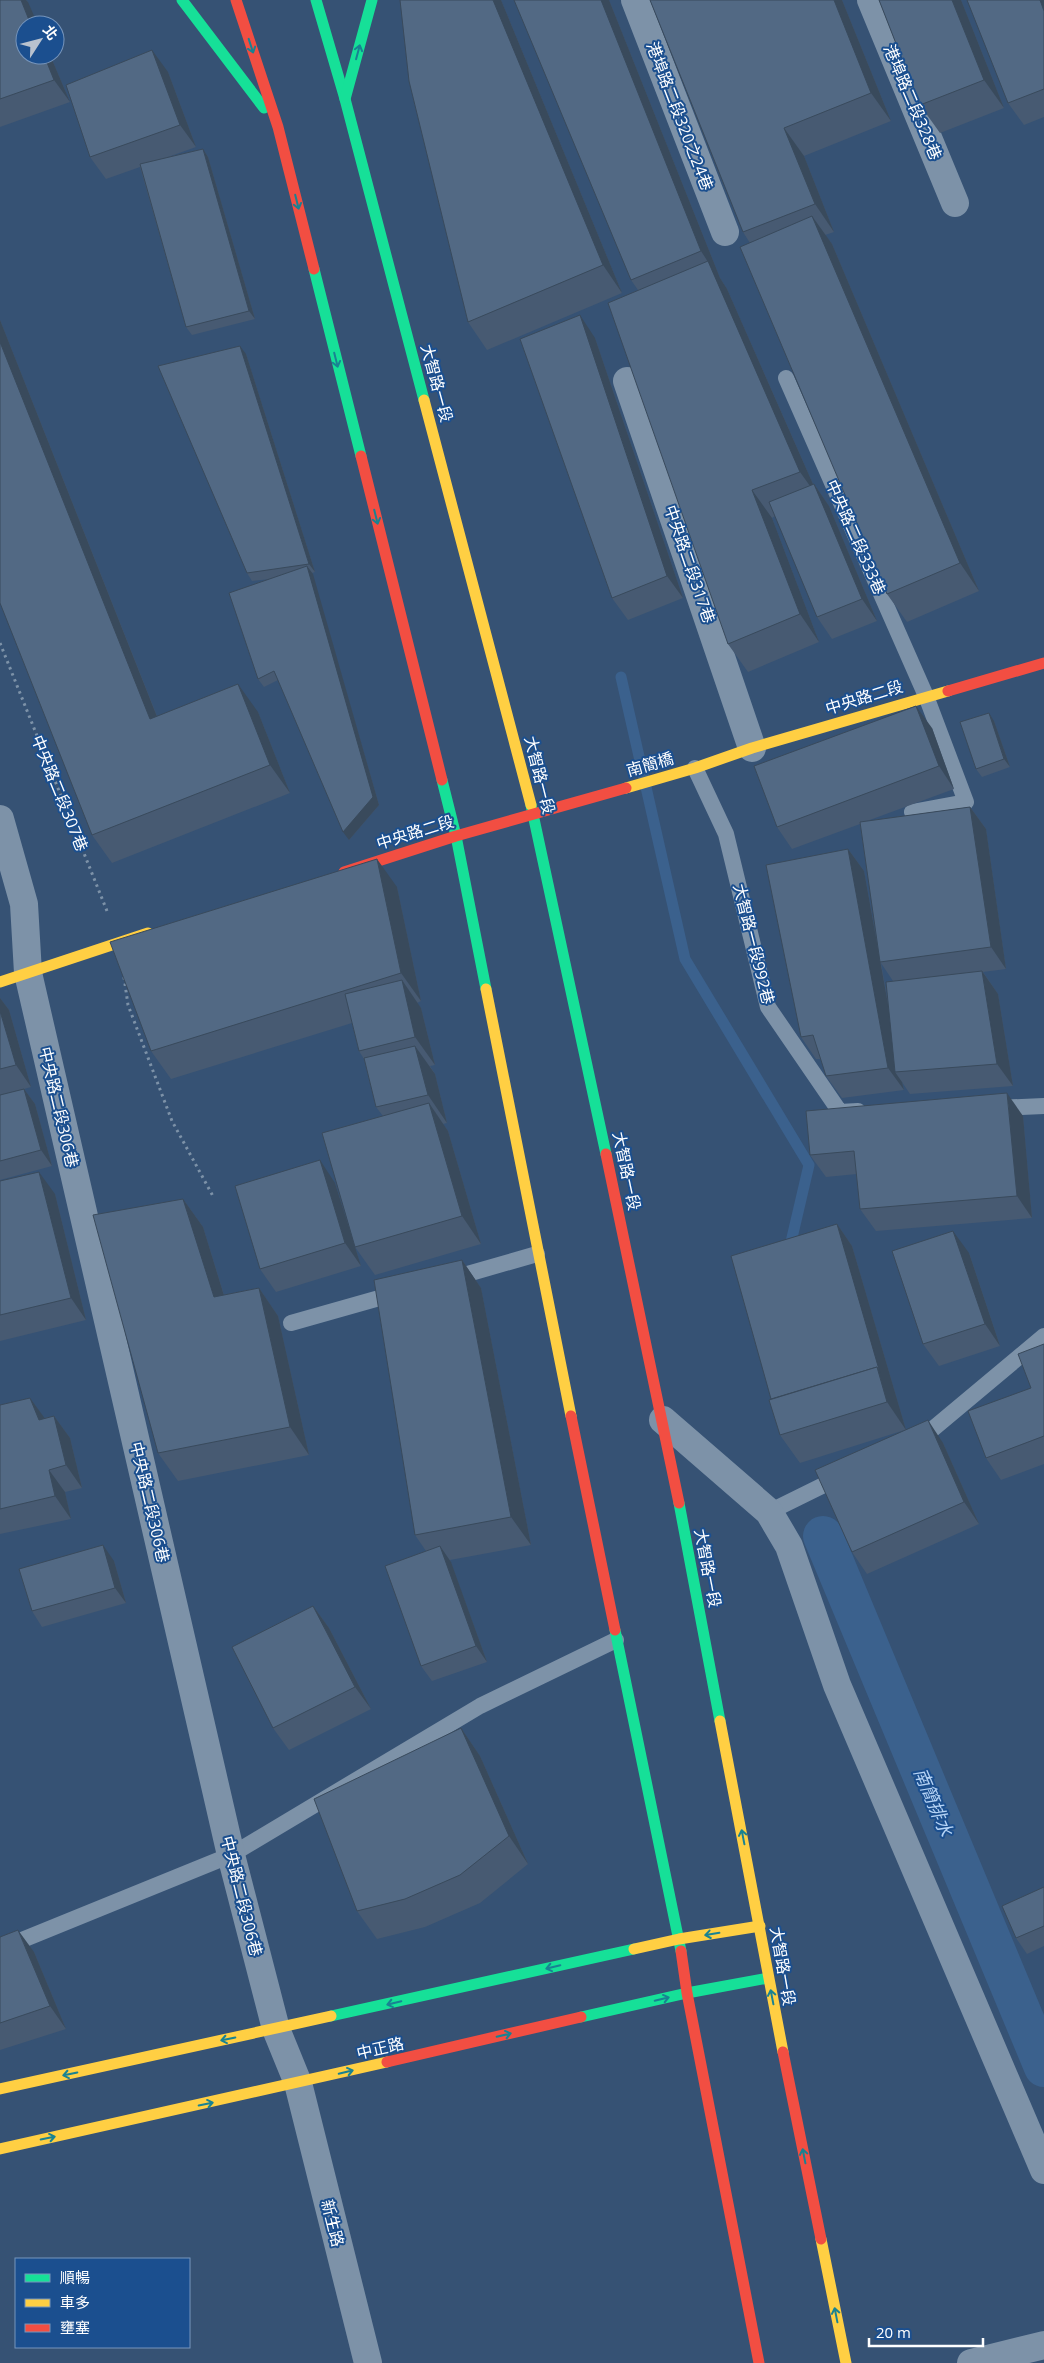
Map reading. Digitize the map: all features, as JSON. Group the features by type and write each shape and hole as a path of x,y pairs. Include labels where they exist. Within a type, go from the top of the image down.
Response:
{"street":[{"path":"182,0 278,127"},
{"path":"236,0 278,127 456,836 536,1254 679,1939 687,1993 759,2363"},
{"name":"大智路一段","path":"316,0 346,99 534,815 663,1420 760,1926 768,1978 846,2363"},
{"path":"346,99 372,0"},
{"name":"港埠路二段320之24巷","path":"635,0 725,232"},
{"name":"港埠路二段328巷","path":"870,0 955,203"},
{"name":"中央路二段317巷","path":"627,381 752,748"},
{"name":"中央路二段","path":"696,768 752,748 1044,663"},
{"name":"南簡橋","path":"613,792 696,768"},
{"name":"中央路二段","path":"334,875 456,836 613,792"},
{"path":"0,819 24,904 28,973"},
{"path":"0,982 156,931"},
{"name":"中央路二段306巷","path":"28,973 231,1855 276,2029 298,2083"},
{"path":"663,1420 768,1512 789,1546 837,1685 1044,2170"},
{"path":"0,2089 679,1939 760,1926"},
{"name":"中正路","path":"0,2149 298,2083 687,1993 768,1978"},
{"name":"新生路","path":"298,2083 368,2363"},
{"path":"971,2363 1044,2345"}],"lane":[{"name":"中央路二段333巷","path":"786,378 926,696 966,802 912,812"},
{"name":"大智路一段992巷","path":"696,768 726,834 768,1007 840,1112 869,1111"},
{"path":"976,1108 1044,1106"},
{"path":"433,1283 536,1254"},
{"path":"291,1323 414,1288"},
{"path":"901,1446 928,1433 1044,1336"},
{"path":"768,1512 857,1468"},
{"path":"0,1949 231,1855 480,1706 616,1640"}],"path":[{"name":"中央路二段307巷","path":"0,643 119,942 128,1004 172,1120 214,1198"}],"building":[{"path":"0,0 21,0 27,15 15,15 15,65 48,65 54,80 0,99"},
{"path":"400,0 493,0 603,265 468,322 409,81"},
{"path":"514,0 601,0 701,251 631,280"},
{"path":"650,0 834,0 871,93 784,128 815,204 743,232"},
{"path":"879,0 952,0 984,80 920,105"},
{"path":"967,0 1040,0 1044,11 1044,89 1008,103"},
{"path":"152,50 180,125 90,157 66,85"},
{"path":"203,149 249,311 186,327 140,164"},
{"path":"812,216 960,563 887,594 740,247"},
{"path":"708,261 800,472 752,490 800,614 728,644 608,303"},
{"path":"580,315 667,576 612,598 520,339"},
{"path":"0,342 150,719 238,684 270,765 92,835 0,603"},
{"path":"240,346 309,564 247,573 158,366"},
{"path":"814,484 862,599 817,617 769,502"},
{"path":"307,566 373,797 343,832 274,671 258,679 229,593"},
{"path":"916,706 939,766 777,827 754,766"},
{"path":"989,713 1004,759 976,769 960,722"},
{"path":"970,807 991,947 880,962 860,822"},
{"path":"848,849 888,1068 826,1076 813,1035 801,1037 766,865"},
{"path":"377,859 401,973 151,1051 110,942"},
{"path":"982,971 997,1064 895,1072 886,982"},
{"path":"402,980 415,1037 359,1051 345,994"},
{"path":"0,1011 16,1065 0,1069"},
{"path":"415,1046 428,1095 376,1107 364,1058"},
{"path":"24,1089 41,1150 0,1161 0,1095"},
{"path":"1007,1093 1017,1196 860,1209 854,1151 810,1155 806,1111"},
{"path":"429,1103 462,1216 355,1247 322,1133"},
{"path":"320,1160 345,1243 260,1269 235,1186"},
{"path":"39,1172 71,1298 0,1315 0,1181"},
{"path":"183,1199 214,1297 259,1288 290,1427 158,1453 93,1215"},
{"path":"837,1224 880,1373 877,1367 771,1399 731,1256"},
{"path":"953,1231 985,1324 923,1344 892,1251"},
{"path":"462,1260 511,1517 415,1535 374,1280"},
{"path":"1044,1344 1044,1436 986,1458 968,1411 1031,1388 1018,1354"},
{"path":"877,1367 887,1402 780,1435 769,1400"},
{"path":"30,1398 39,1420 54,1416 66,1465 49,1470 55,1496 0,1509 0,1405"},
{"path":"928,1420 964,1502 852,1552 815,1470"},
{"path":"103,1545 115,1588 32,1611 19,1569"},
{"path":"440,1546 476,1646 421,1666 385,1566"},
{"path":"313,1606 355,1687 273,1728 232,1647"},
{"path":"461,1728 509,1836 460,1875 405,1899 357,1911 314,1799"},
{"path":"1044,1887 1044,1926 1016,1938 1002,1906"},
{"path":"18,1930 50,2006 0,2023 0,1937"}],"waterway":[{"path":"621,677 685,959 809,1165 791,1242"},
{"name":"南簡排水","path":"823,1536 1044,2067"}],"traffic: fast":[{"path":"182,0 264,108"},
{"path":"316,0 345,99 424,400"},
{"path":"345,99 372,0"},
{"path":"314,269 361,456"},
{"path":"442,780 456,836 486,989"},
{"path":"531,805 606,1154"},
{"path":"679,1503 720,1721"},
{"path":"615,1630 681,1951"},
{"path":"331,2016 634,1949"},
{"path":"581,2017 687,1993 768,1978"}],"traffic: slow":[{"path":"424,400 531,805"},
{"path":"626,788 695,768 752,748 948,691"},
{"path":"0,982 148,933"},
{"path":"486,989 571,1416"},
{"path":"720,1721 783,2052"},
{"path":"634,1949 679,1939 760,1926"},
{"path":"0,2089 331,2016"},
{"path":"0,2149 387,2062"},
{"path":"821,2239 846,2363"}],"traffic: jam":[{"path":"236,0 278,127 314,269"},
{"path":"361,456 442,780"},
{"path":"948,691 1044,663"},
{"path":"344,872 456,836 626,788"},
{"path":"606,1154 679,1503"},
{"path":"571,1416 615,1630"},
{"path":"681,1951 687,1993 759,2363"},
{"path":"387,2062 581,2017"},
{"path":"783,2052 821,2239"}]}
